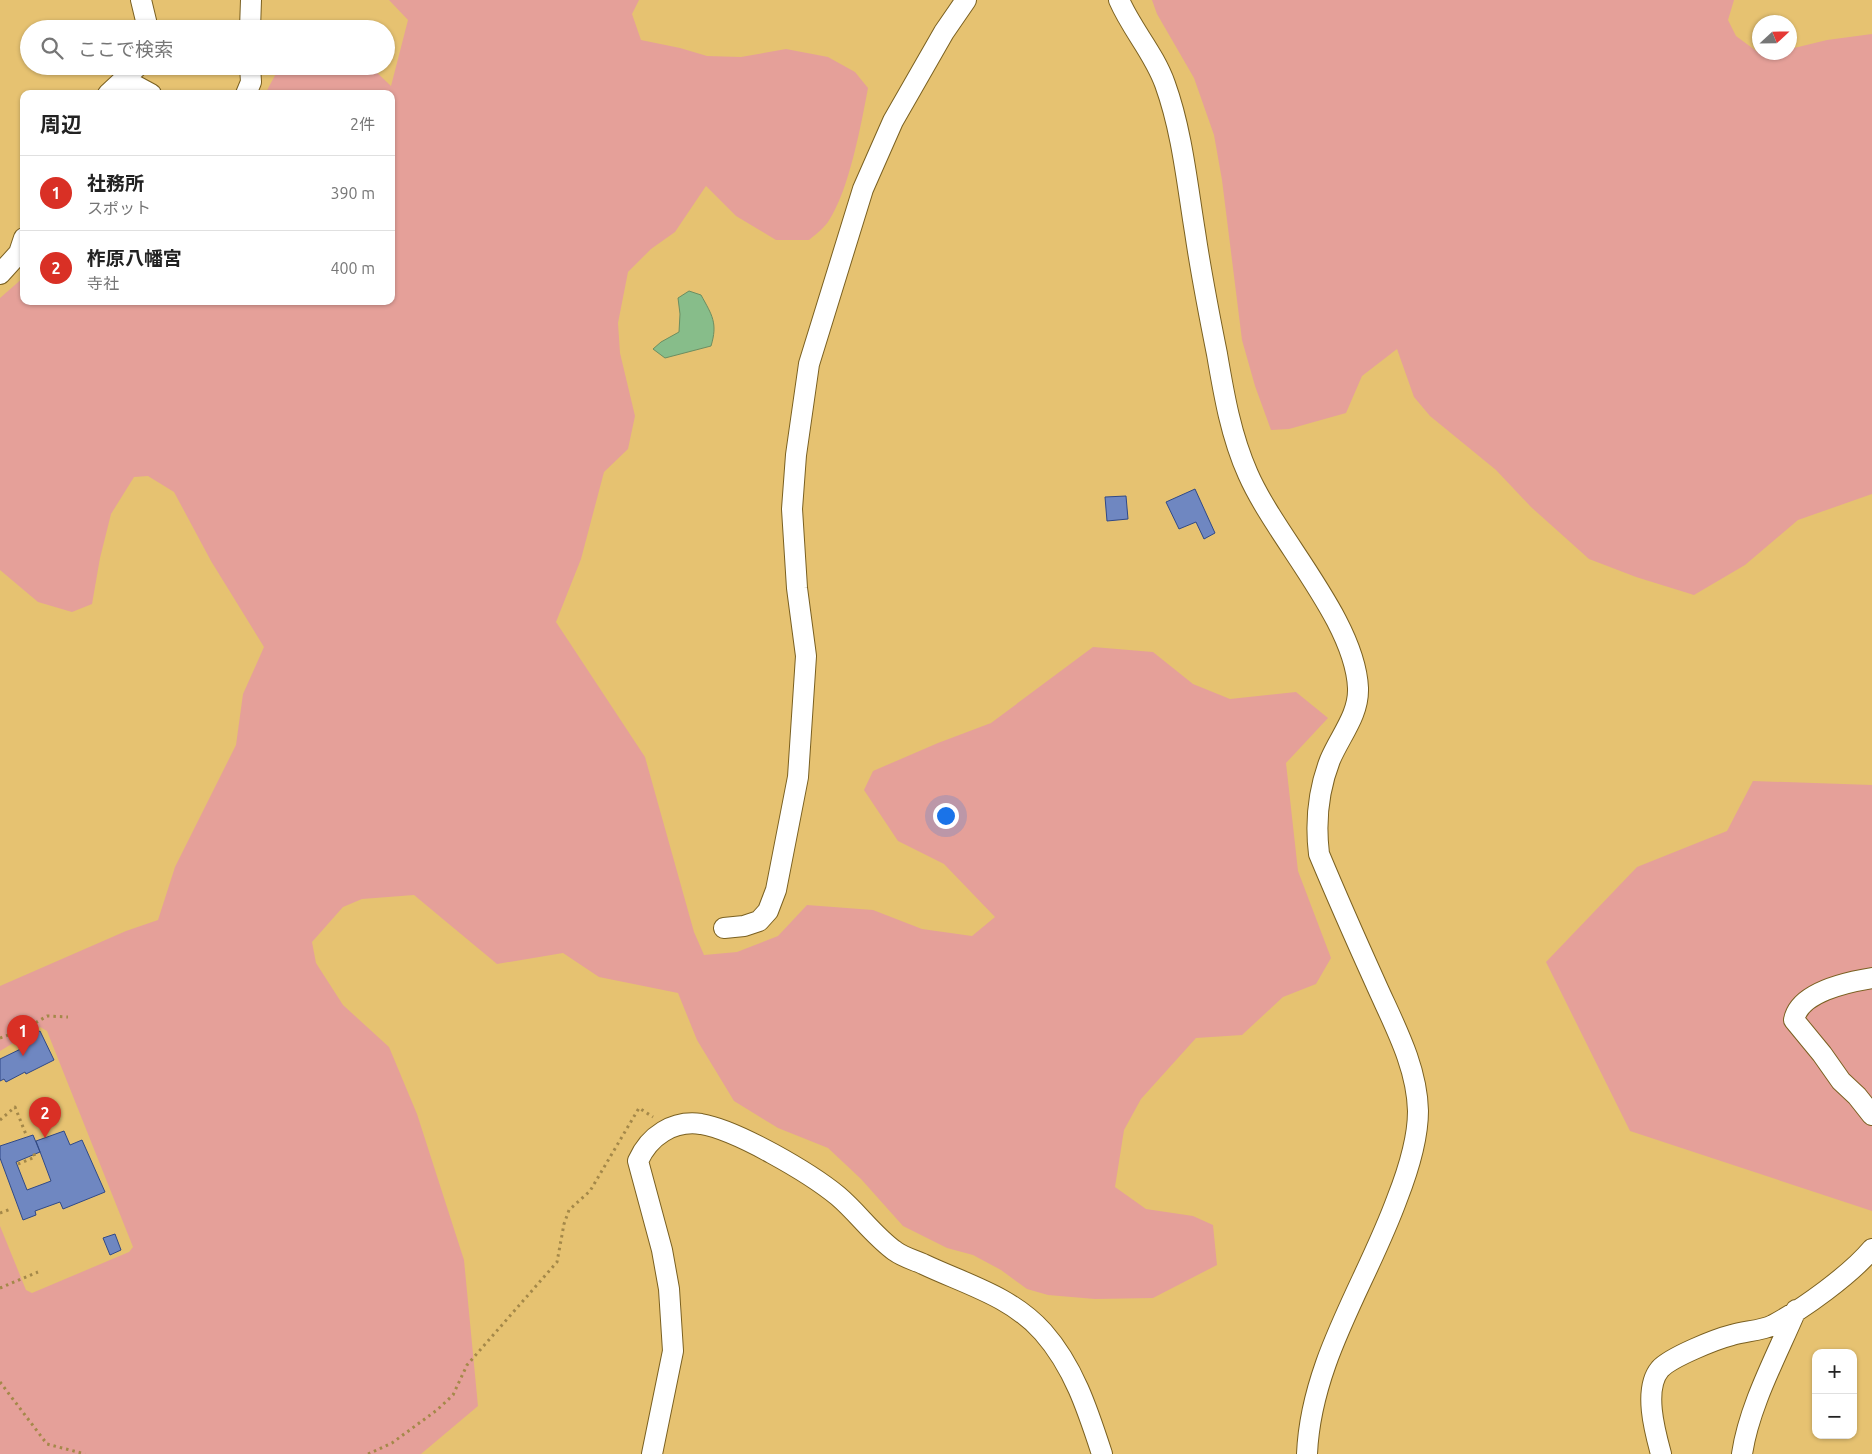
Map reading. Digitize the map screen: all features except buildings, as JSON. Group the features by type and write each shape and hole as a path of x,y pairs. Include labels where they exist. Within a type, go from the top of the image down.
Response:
{"street":[{"path":"141,0 146,20"},
{"path":"250,20 251,0"},
{"path":"724,928 744,926 759,921 768,911 776,890 798,777 806,656 797,588 792,509 796,455 808,364 863,190 893,121 944,32 966,0"},
{"path":"1119,0 1125,15 1153,56 1165,85 1185,169 1226,410 1248,474 1279,530 1335,620 1351,650 1358,689 1351,722 1330,760 1317,804 1315,826 1319,854 1412,1070 1418,1111 1415,1138 1406,1174 1388,1225 1344,1317 1321,1372 1306,1454"},
{"path":"113,90 130,75"},
{"path":"134,75 147,90"},
{"path":"247,90 250,75"},
{"path":"0,274 20,250"},
{"path":"1872,978 1841,984 1808,1000 1796,1010 1794,1020 1841,1081 1858,1096 1872,1116"},
{"path":"652,1454 673,1351 669,1289 662,1250 638,1161 643,1149 654,1136 675,1126 701,1124 734,1136 806,1172 839,1196 896,1252 950,1277 983,1289 1019,1310 1043,1332 1063,1357 1085,1402 1102,1454"},
{"path":"1661,1454 1651,1402 1654,1383 1660,1369 1683,1355 1718,1338 1771,1326 1859,1264 1872,1249"},
{"path":"1742,1454 1744,1438 1764,1384 1796,1310"}],"path":[{"path":"0,1038 25,1029 48,1016 68,1017"},
{"path":"0,1120 15,1107 27,1137"},
{"path":"368,1454 392,1443 437,1410 453,1395 467,1365 558,1262 564,1224 569,1210 590,1191 639,1108 670,1128"},
{"path":"18,1164 35,1157 32,1151"},
{"path":"0,1213 11,1209"},
{"path":"0,1288 38,1272"},
{"path":"1,1385 47,1444 85,1454"}],"shaded area":[{"path":"389,0 639,0 632,14 641,40 707,56 741,57 786,49 828,57 855,72 868,88 853,157 842,193 828,222 809,240 776,240 736,216 706,186 675,232 651,249 628,272 618,323 620,353 635,416 628,449 604,472 581,559 556,622 645,757 694,932 704,955 737,952 778,936 807,905 873,910 922,929 972,936 995,917 944,864 898,841 864,790 873,771 991,723 1093,647 1153,652 1193,684 1230,699 1296,692 1328,718 1286,763 1298,871 1331,958 1316,984 1283,997 1242,1035 1196,1038 1141,1099 1124,1130 1115,1187 1146,1209 1193,1216 1213,1225 1217,1265 1153,1298 1095,1299 1048,1295 1027,1289 1001,1270 973,1255 947,1248 903,1226 861,1179 828,1148 778,1128 734,1101 697,1040 678,993 599,977 563,953 497,964 414,895 362,899 343,907 312,942 316,963 343,1005 389,1047 417,1114 464,1260 478,1406 421,1454 0,1454 0,1226 26,1290 32,1293 129,1252 133,1247 47,1031 40,1027 0,1051 0,986 126,931 158,920 175,867 236,745 243,694 264,647 211,561 174,492 148,476 134,477 111,514 100,558 92,604 72,612 38,602 0,570 0,298 20,280 20,305 395,305 395,90 267,90 275,75 379,75 391,86 408,20"},
{"path":"1152,0 1734,0 1728,20 1736,36 1752,48 1752,60 1797,60 1797,47 1827,40 1872,34 1872,494 1798,520 1745,565 1694,595 1636,577 1589,559 1531,507 1496,470 1430,416 1414,397 1397,349 1362,376 1346,413 1289,429 1271,430 1255,386 1242,340 1222,180 1214,135 1194,78 1157,14"},
{"path":"689,291 701,295 713,319 714,331 711,346 665,358 653,349 679,332 680,314 678,298"},
{"path":"1753,781 1872,785 1872,1211 1630,1131 1546,962 1637,867 1727,831"}],"place":[{"name":"社務所","path":"23,1056"},
{"name":"柞原八幡宮","path":"45,1138"}]}
